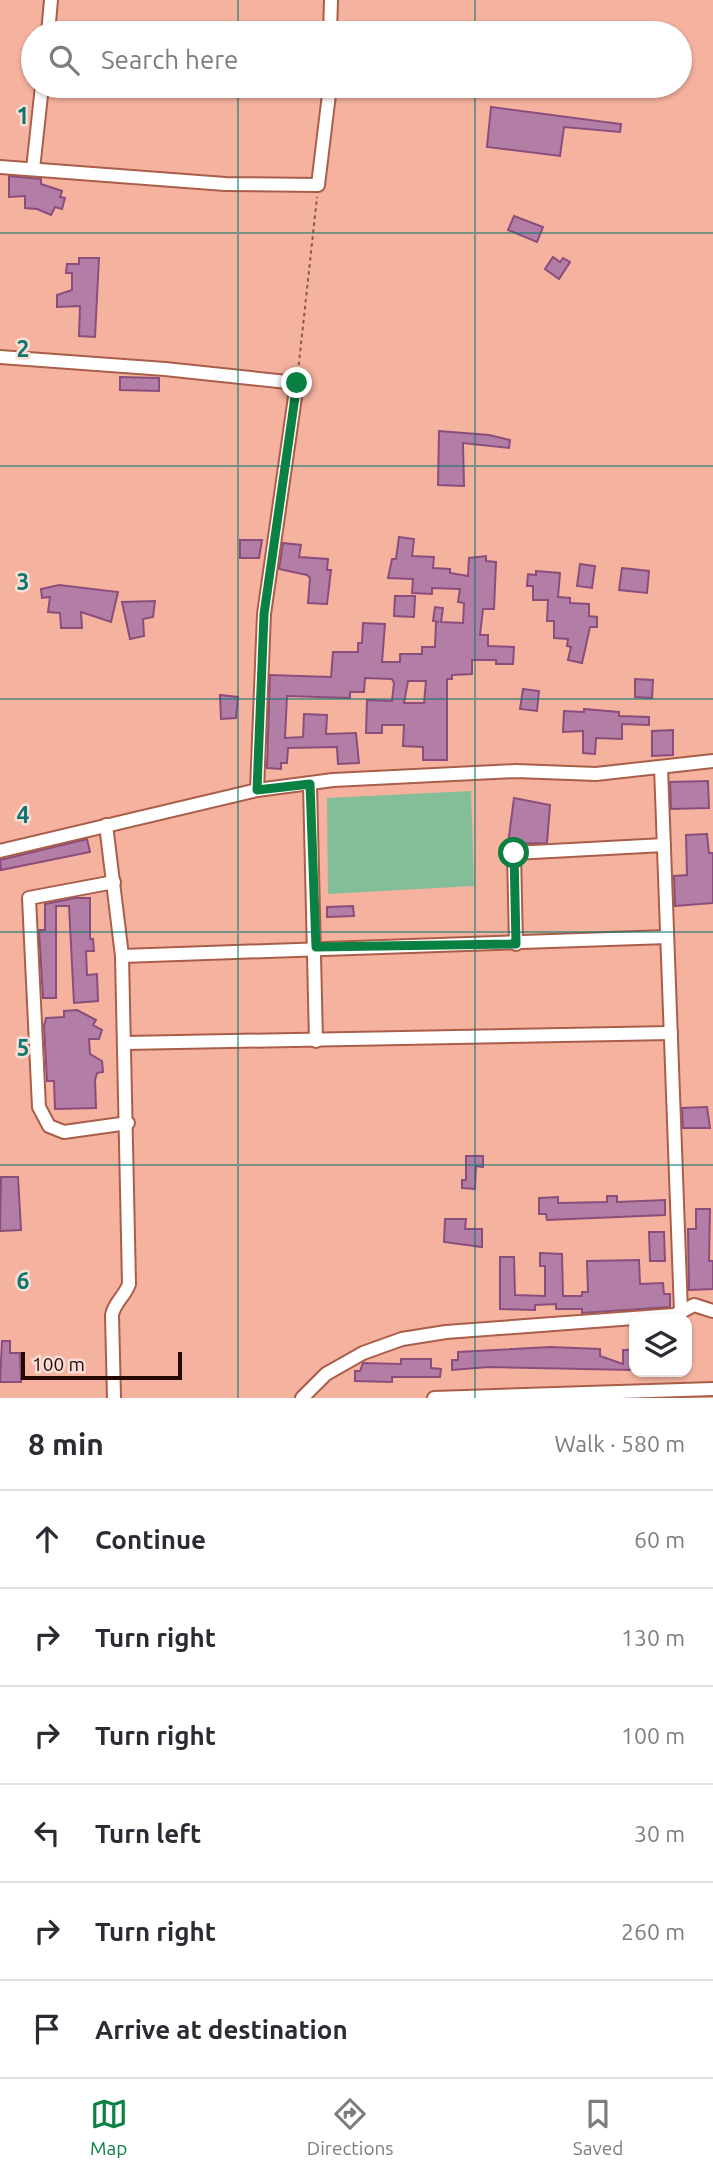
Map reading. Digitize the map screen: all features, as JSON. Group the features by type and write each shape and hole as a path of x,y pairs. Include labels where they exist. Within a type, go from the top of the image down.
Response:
{"street":[{"path":"49,21 51,0"},
{"path":"330,21 331,0"},
{"path":"33,169 41,98"},
{"path":"0,167 225,184 318,185 329,98"},
{"path":"0,357 165,369 297,383 264,614 257,790"},
{"path":"0,850 257,790 310,784 516,771 596,774 713,761"},
{"path":"660,767 681,1312"},
{"path":"310,784 316,947 316,1041"},
{"path":"106,825 122,956 128,1123 129,1284 125,1295 113,1307 111,1315 114,1398"},
{"path":"516,944 514,853 664,845"},
{"path":"114,882 29,898 39,1107 49,1126 64,1132 128,1123"},
{"path":"122,956 316,947 516,944 667,937"},
{"path":"125,1043 671,1033"},
{"path":"302,1398 326,1374 363,1353 402,1339 446,1332 674,1315 694,1305 713,1311"},
{"path":"434,1398 713,1389"}],"path":[{"path":"297,383 318,185"}],"green space":[{"path":"471,791 474,886 328,894 327,798"}],"building":[{"path":"491,107 621,124 620,132 564,127 560,156 487,147"},
{"path":"9,176 41,179 41,184 62,191 60,197 65,198 62,209 55,207 51,215 37,209 25,208 25,196 9,197"},
{"path":"514,216 543,227 537,242 508,230"},
{"path":"553,257 560,262 563,258 570,262 559,279 545,269"},
{"path":"79,258 99,258 95,337 79,336 80,306 57,307 57,295 72,290 72,273 66,273 67,264 79,264"},
{"path":"120,377 159,378 159,391 120,390"},
{"path":"439,431 489,435 510,440 509,448 463,443 464,486 438,485"},
{"path":"399,537 414,539 412,556 434,557 433,568 450,569 450,573 468,576 469,558 486,556 486,561 496,562 494,609 483,609 480,635 488,635 488,646 514,647 513,664 496,664 496,660 472,660 472,674 452,675 452,679 447,679 447,760 423,760 423,747 403,746 404,725 382,725 382,733 366,733 367,700 392,701 394,683 392,679 365,678 364,692 350,692 350,698 287,696 285,738 303,737 304,714 327,715 326,734 356,733 359,763 338,764 337,747 288,748 287,763 281,763 281,769 267,768 270,675 331,677 333,652 358,652 358,643 362,643 363,623 385,624 382,662 400,662 400,654 422,654 422,647 435,647 436,622 439,622 433,621 435,607 443,608 441,622 463,623 464,603 458,602 460,589 432,588 432,594 412,593 413,579 388,578 392,559 396,559","holes":["408,681 426,681 424,703 404,703"]},
{"path":"240,540 262,540 259,558 240,558"},
{"path":"283,543 301,545 299,557 328,559 327,570 331,570 327,604 308,603 310,578 307,575 279,569"},
{"path":"580,564 595,566 592,588 577,586"},
{"path":"622,568 649,571 647,593 619,590"},
{"path":"536,571 560,573 558,597 570,598 570,603 589,604 589,616 597,617 597,627 590,627 582,663 568,660 571,647 567,646 568,639 554,638 554,621 547,621 548,600 533,600 533,586 527,586 528,574 536,575"},
{"path":"59,585 118,592 111,622 81,612 82,628 61,628 60,613 48,612 50,597 42,598 41,589"},
{"path":"395,596 415,596 414,617 394,616"},
{"path":"155,601 153,617 143,619 144,636 130,639 122,602"},
{"path":"635,679 653,680 652,698 635,697"},
{"path":"523,689 539,691 537,711 520,709"},
{"path":"220,695 238,697 236,718 221,719"},
{"path":"584,709 619,712 619,716 649,717 649,725 622,724 622,739 596,738 595,754 583,753 583,731 563,732 564,711 584,712"},
{"path":"673,730 673,755 652,756 652,731"},
{"path":"708,781 709,808 671,809 670,782"},
{"path":"514,798 550,805 547,843 508,844"},
{"path":"707,834 709,853 713,853 713,903 675,906 674,876 687,875 686,835"},
{"path":"87,839 90,852 1,870 0,860"},
{"path":"90,898 90,939 93,939 94,951 86,951 87,975 97,974 98,1001 74,1003 69,906 56,906 56,998 43,998 39,930 45,930 45,904"},
{"path":"353,906 354,916 327,917 327,907"},
{"path":"77,1010 96,1020 93,1025 102,1030 99,1039 89,1039 90,1054 102,1061 103,1072 97,1073 95,1080 96,1108 55,1109 54,1081 47,1081 44,1026 46,1018 64,1017 64,1011"},
{"path":"707,1107 710,1128 683,1128 682,1108"},
{"path":"466,1156 483,1156 483,1167 476,1166 475,1189 462,1188 462,1180 466,1180"},
{"path":"1,1177 18,1177 21,1230 0,1231"},
{"path":"607,1196 617,1196 617,1202 665,1200 665,1215 547,1220 546,1214 539,1214 539,1198 558,1197 558,1203 607,1202"},
{"path":"696,1209 710,1209 709,1261 713,1261 713,1289 689,1290 688,1229 696,1229"},
{"path":"445,1219 466,1219 465,1229 482,1229 482,1247 444,1242"},
{"path":"649,1232 664,1232 665,1261 650,1261"},
{"path":"540,1253 562,1254 563,1296 582,1296 582,1292 588,1292 587,1261 639,1260 640,1284 663,1283 664,1294 670,1294 670,1307 582,1313 582,1309 556,1309 556,1304 535,1305 535,1310 500,1309 500,1257 514,1257 515,1295 545,1296 545,1266 540,1266"},
{"path":"2,1341 10,1341 10,1353 20,1353 21,1382 0,1382"},
{"path":"550,1347 600,1349 600,1356 623,1364 623,1350 629,1350 629,1370 489,1367 452,1370 452,1360 458,1360 458,1352"},
{"path":"401,1359 431,1359 431,1368 441,1369 440,1377 392,1377 392,1382 355,1381 355,1371 360,1371 363,1363 401,1364"}],"route":[{"path":"297,383 279,525 264,614 258,701 257,790 310,784 316,947 516,944 514,853"}]}
